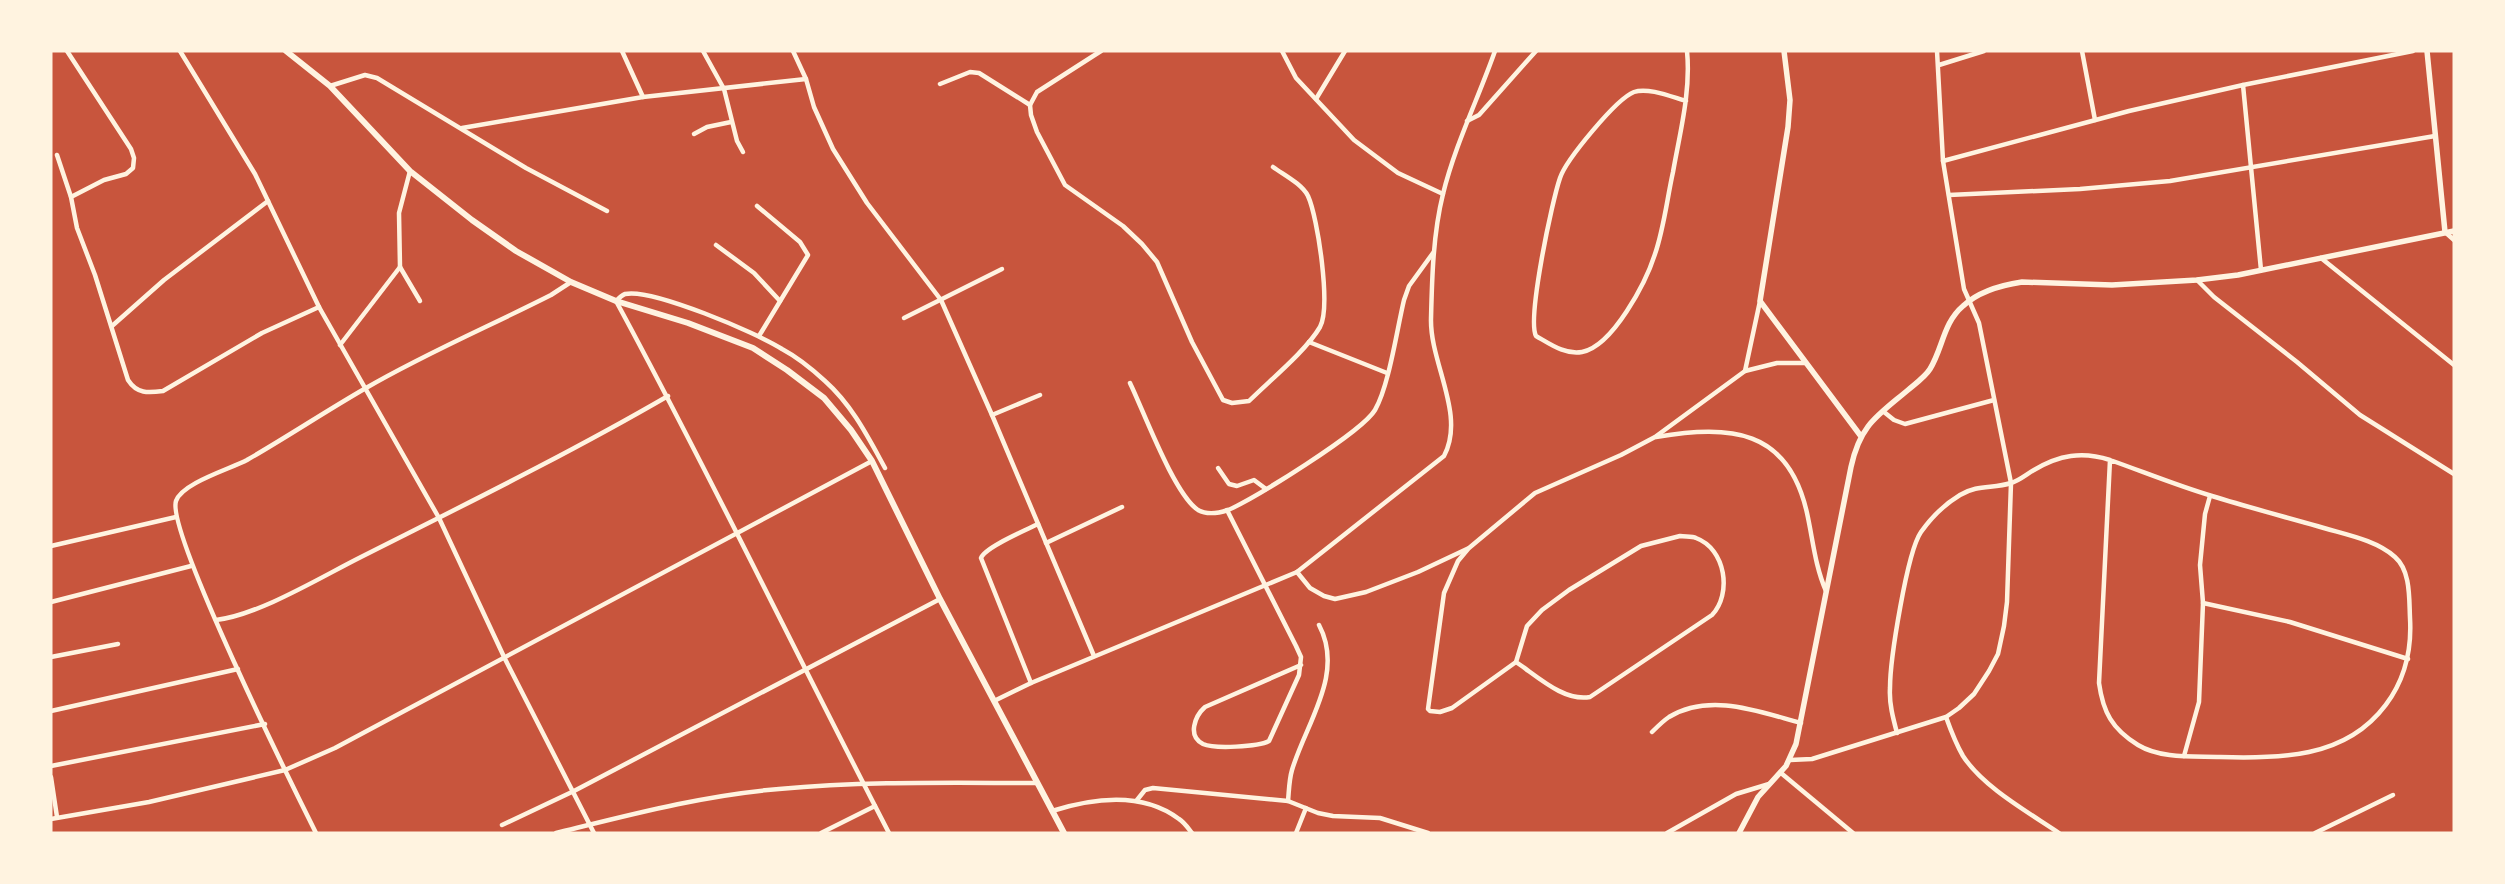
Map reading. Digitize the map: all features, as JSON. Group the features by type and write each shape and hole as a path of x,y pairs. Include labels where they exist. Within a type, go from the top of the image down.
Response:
{"main road":[{"path":"286,51 330,86 410,171 472,220 516,251 571,282 616,301 688,323 753,348 787,370 824,398 851,430 872,461 993,702 1064,833"}],"street":[{"path":"67,51 131,148 134,158 133,168 126,174 104,180 71,197"},
{"path":"180,51 254,174 319,307 439,518 505,659 594,833"},
{"path":"622,51 642,97"},
{"path":"703,51 724,89 731,122 743,152"},
{"path":"793,51 806,79 814,107 832,149 867,203 941,300 1094,656"},
{"path":"1101,51 1037,92 1030,104 1030,115 1064,185 1123,226 1157,262 1192,342 1224,400 1232,403 1249,401 1309,342 1320,326 1324,307 1316,228 1308,196 1294,182 1273,167"},
{"path":"1282,51 1296,78 1354,140 1398,172 1443,194"},
{"path":"1316,98 1345,51"},
{"path":"993,702 1031,683 1094,656 1297,572 1434,466 1444,456 1449,448 1452,437 1452,419 1433,344 1431,322 1434,250 1443,194 1467,121 1495,51"},
{"path":"1467,121 1479,115 1536,51"},
{"path":"1686,101 1644,92 1635,92 1627,96 1611,110 1569,162 1560,178 1545,245 1534,320 1536,336 1555,347 1573,352 1583,352 1601,342 1612,330 1646,277 1656,253 1686,101 1687,51"},
{"path":"1745,371 1760,302 1788,127 1790,100 1784,51"},
{"path":"1790,760 1812,758 1946,717 1974,694 1998,654 2007,602 2011,483 1979,323 1964,288 1944,160 1940,65 1937,51"},
{"path":"1940,65 1984,51"},
{"path":"2082,51 2095,120"},
{"path":"1944,160 2095,120 2243,85 2413,51"},
{"path":"2427,51 2445,232 2454,240"},
{"path":"940,84 970,72 980,72 1030,104"},
{"path":"330,86 365,75 372,76 462,128 526,168 608,211"},
{"path":"462,128 642,97 806,79"},
{"path":"2243,85 2261,270"},
{"path":"694,134 707,127 731,122"},
{"path":"1949,196 2161,182 2435,136"},
{"path":"57,155 71,197 77,228 132,387 149,393 163,391 178,384 262,332 319,307"},
{"path":"410,171 399,213 400,267 420,302"},
{"path":"112,326 164,280 268,201"},
{"path":"757,206 800,242 808,252 808,258 759,336"},
{"path":"1739,833 1750,811 1769,784 1790,760 1801,723 1851,467 1860,435 1930,370 1947,324 1970,300 2006,285 2022,282 2112,285 2197,280 2261,270 2454,231"},
{"path":"716,245 754,273 780,301"},
{"path":"1130,383 1170,470 1186,496 1197,509 1205,512 1227,510 1266,489 1366,421 1380,399 1409,286 1434,250"},
{"path":"2320,257 2454,365"},
{"path":"340,345 400,267"},
{"path":"904,318 1002,269"},
{"path":"2197,280 2214,297 2292,358 2360,415 2454,474"},
{"path":"316,833 191,566 176,517 175,507 180,494 199,481 232,468 275,444 366,388 454,342 545,299 571,282"},
{"path":"885,468 859,420 826,381 783,349 718,318 638,294 624,294 616,301 668,396 805,671 866,785 889,833"},
{"path":"1760,302 1860,435"},
{"path":"1309,342 1387,373"},
{"path":"1516,662 1561,692 1576,698 1590,697 1712,615 1720,606 1723,598 1724,584 1721,565 1711,548 1696,538 1672,537 1641,546 1576,585 1542,610 1528,626 1516,662 1452,708 1440,712 1430,711 1428,709 1444,593 1458,561 1469,548 1535,494 1621,455 1655,437 1745,371 1777,363 1805,363"},
{"path":"992,415 1040,394"},
{"path":"216,620 236,617 439,518 615,427 668,396"},
{"path":"1884,412 1894,420 1905,424 1994,400"},
{"path":"1655,437 1701,431 1726,431 1745,435 1767,445 1788,467 1798,485 1807,512 1818,574 1827,593"},
{"path":"1897,733 1890,689 1894,646 1913,551 1920,533 1937,513 1960,495 1981,486 2011,483 2043,465 2073,455 2086,454 2110,460 2210,496 2364,540 2396,558 2403,567 2409,597 2411,635 2408,659 2390,701 2362,730 2340,743 2309,752 2237,757 2172,755 2140,746 2122,734 2108,718 2102,703 2099,683 2110,460"},
{"path":"51,819 149,802 285,770 364,734 872,461"},
{"path":"1218,468 1229,484 1237,486 1254,480 1266,489"},
{"path":"2184,756 2199,702 2202,603 2200,565 2204,521 2210,496"},
{"path":"1046,544 1122,507"},
{"path":"1227,510 1296,646 1301,666 1294,689 1269,741 1257,746 1208,745 1200,741 1194,728 1196,719 1205,707 1301,666"},
{"path":"51,546 176,517"},
{"path":"1031,683 981,558 982,554 990,549 1038,524"},
{"path":"1297,572 1310,588 1324,596 1335,599 1347,597 1418,572 1469,548"},
{"path":"51,602 191,566"},
{"path":"502,825 574,791 940,599"},
{"path":"2202,603 2290,622 2408,659"},
{"path":"1288,801 1291,772 1324,689 1328,667 1327,640 1319,625"},
{"path":"51,657 118,644"},
{"path":"51,711 238,669"},
{"path":"1652,732 1669,717 1688,709 1712,705 1730,705 1801,723"},
{"path":"1946,717 1964,758 1981,776 2018,806 2059,833"},
{"path":"51,766 265,724"},
{"path":"1781,772 1853,833"},
{"path":"51,777 57,817"},
{"path":"556,833 693,802 778,789 866,785 1037,783"},
{"path":"1667,833 1736,794 1769,784"},
{"path":"1137,800 1145,790 1153,788 1288,801 1333,816 1380,818 1428,833"},
{"path":"2315,833 2393,796"},
{"path":"1052,811 1073,804 1101,800 1137,800 1179,819 1192,833"},
{"path":"821,833 875,806"},
{"path":"1296,833 1306,808"}]}
